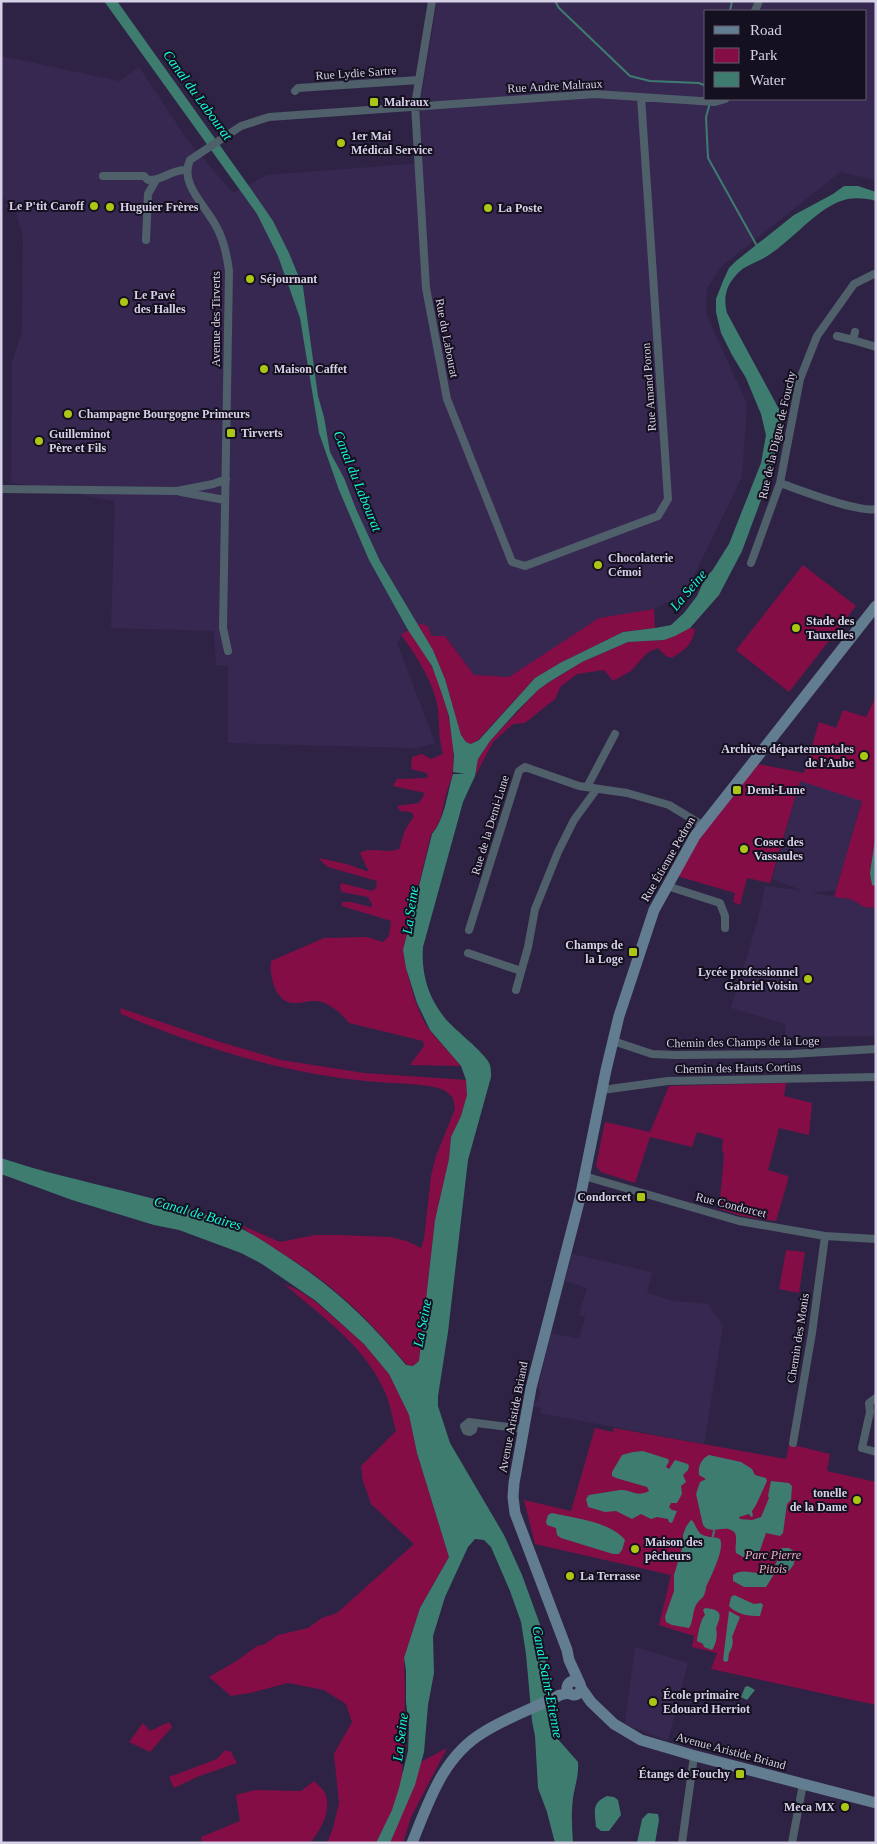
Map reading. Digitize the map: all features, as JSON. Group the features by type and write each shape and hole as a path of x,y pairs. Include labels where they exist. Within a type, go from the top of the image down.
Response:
{"street":[{"name":"Rue du Labourat","path":"432,1 415,105 426,288 448,399 512,562"},
{"name":"Rue Lydie Sartre","path":"295,91 298,88 419,80"},
{"name":"Rue Andre Malraux","path":"415,105 595,94 715,102 722,100"},
{"name":"Rue Amand Poron","path":"512,562 525,566 658,516 668,500 641,98"},
{"path":"103,176 144,176 148,180 156,180 175,170 186,170 190,160 218,140 241,126 269,117 415,105"},
{"name":"Avenue des Tirverts","path":"186,170 189,184 216,226 226,250 229,271 223,628 228,651"},
{"path":"146,240 148,194 156,180"},
{"name":"Rue de la Digue de Fouchy","path":"750,564 780,483 800,378 817,336 854,284 874,274"},
{"path":"836,336 854,336 876,347"},
{"path":"1,488 177,490 213,484 226,479"},
{"path":"780,483 853,507 876,510"},
{"path":"177,490 226,500"},
{"name":"Rue Étienne Pedron","path":"584,1176 612,1041 654,910 702,825 876,606"},
{"path":"586,788 614,734"},
{"name":"Rue de la Demi-Lune","path":"469,930 519,771 524,767 586,788 627,793 669,805 702,825"},
{"path":"516,990 528,947 535,909 558,852 574,820 596,790"},
{"path":"667,886 720,903 725,916 725,928"},
{"path":"468,953 521,970"},
{"name":"Chemin des Champs de la Loge","path":"612,1041 652,1054 675,1055 791,1054 876,1049"},
{"name":"Chemin des Hauts Cortins","path":"602,1090 668,1081 876,1077"},
{"name":"Rue Condorcet","path":"584,1176 739,1221 825,1236 876,1239"},
{"name":"Avenue Aristide Briand","path":"584,1176 531,1388 513,1497 515,1513 567,1650 570,1690 591,1702 614,1724 628,1734 641,1740 694,1756 876,1804"},
{"name":"Chemin des Monis","path":"793,1443 812,1332 825,1236"},
{"path":"862,1448 872,1413 869,1403 876,1398"},
{"path":"472,1423 523,1429"},
{"path":"852,1449 862,1448 876,1452"},
{"path":"412,1843 440,1778 457,1754 484,1732 570,1690"},
{"path":"682,1843 694,1756"},
{"path":"792,1843 803,1784"}],"shaded area":[{"path":"437,1 876,1 876,180 840,172 722,266 707,288 706,314 747,404 742,477 685,594 654,609 599,619 509,677 474,675 445,636 431,636 416,623 405,631 397,643 435,743 417,748 228,743 228,666 216,665 214,631 111,628 115,501 11,482 12,363 22,331 23,236 14,205 1,197 1,56 119,81 139,67 188,141 233,193 267,175 410,164 423,165 420,116"},
{"name":"Lycée professionnel Gabriel Voisin","path":"800,781 862,800 836,890 811,893 851,899 864,907 876,908 876,1036 786,1037 786,1024 731,1008 757,923 765,886 804,891 772,879"},
{"path":"572,1254 652,1272 647,1293 674,1301 708,1304 723,1326 704,1444 540,1413 541,1408 533,1406 541,1392 538,1388 551,1333 579,1339 584,1322 585,1316 579,1315 587,1288 565,1281"},
{"name":"École primaire Edouard Herriot","path":"635,1647 688,1663 668,1741 625,1724"}],"green space":[{"name":"Stade des Tauxelles","path":"803,565 856,606 789,692 736,650"},
{"path":"654,609 655,628 623,632 560,663 535,678 478,740 471,744 466,742 461,735 445,679 433,650 417,623 428,626 431,636 445,636 474,675 509,677 599,618"},
{"path":"690,628 695,629 690,643 672,658 666,656 658,648 647,653 631,671 613,681 604,670 577,674 561,686 555,699 525,723 513,724 493,742 475,776 478,759 490,741 538,690 551,681 582,662 628,642 664,640"},
{"path":"408,630 429,661 441,688 451,731 453,769 441,818 431,834 403,950 406,969 419,1011 428,1028 461,1066 410,1065 424,1046 423,1041 349,1023 337,1011 322,1002 288,1002 279,995 271,974 271,961 324,938 367,937 383,942 389,936 391,921 342,906 342,902 351,902 371,907 372,904 368,897 342,892 340,888 341,883 372,891 376,888 377,881 328,867 318,858 347,864 369,872 360,853 369,850 389,851 399,849 405,830 414,816 411,812 400,811 397,806 419,803 425,793 393,786 397,779 428,778 427,773 411,769 412,757 422,754 431,759 443,754 435,695 423,668 401,635"},
{"path":"876,696 876,908 864,907 851,899 834,897 862,801 800,781 770,883 747,878 740,905 733,902 735,893 677,876 709,818 753,763 804,773 819,722 836,728 843,710 866,717"},
{"path":"120,1008 220,1042 281,1060 364,1073 466,1080 467,1095 461,1116 451,1137 449,1159 435,1220 419,1361 413,1366 407,1365 373,1326 335,1291 241,1225 280,1242 315,1235 390,1237 407,1241 421,1248 424,1239 431,1176 436,1156 455,1109 453,1098 444,1090 429,1086 377,1082 311,1073 246,1058 214,1049 121,1014"},
{"path":"786,1083 784,1096 812,1103 809,1135 779,1128 768,1170 788,1176 788,1180 776,1221 742,1216 719,1209 724,1156 722,1148 723,1139 697,1132 692,1147 650,1137 635,1183 601,1172 596,1166 605,1122 650,1132 669,1086"},
{"path":"786,1250 805,1252 799,1293 779,1289"},
{"path":"284,1284 298,1290 316,1302 364,1344 389,1374 409,1415 417,1453 449,1557 420,1608 404,1658 405,1693 402,1772 447,1748 411,1817 403,1843 327,1843 339,1803 334,1754 352,1722 346,1704 324,1690 288,1683 231,1696 209,1677 257,1646 263,1645 278,1635 308,1628 322,1618 337,1613 414,1544 371,1504 363,1481 361,1466 396,1431 384,1390 365,1359 353,1345 326,1319"},
{"name":"Parc Pierre Pitois","path":"595,1428 613,1432 614,1428 786,1459 789,1444 830,1454 827,1471 876,1482 876,1705 711,1669 717,1653 692,1647 694,1636 659,1625 671,1575 535,1544 524,1500 571,1511"},
{"path":"169,1722 172,1727 150,1752 129,1742 143,1723 150,1731"},
{"path":"225,1750 231,1752 237,1763 197,1777 174,1788 169,1777 217,1759"},
{"path":"314,1781 325,1793 327,1807 324,1820 310,1843 202,1843 201,1837 240,1821 236,1795 255,1790 301,1791"}],"water":[{"name":"Canal de Baires","path":"104,1 117,1 273,221 289,253 303,287 318,396 330,452 344,478 380,561 433,650 445,679 461,735 466,742 471,744 479,740 535,678 560,663 623,632 671,625 684,613 697,596 705,578 712,571 729,544 761,463 766,435 761,414 746,378 721,333 716,312 716,299 723,281 729,268 736,261 794,215 844,186 858,186 876,192 876,201 850,199 831,205 773,252 743,269 730,283 726,292 725,302 727,313 780,411 783,424 771,473 742,551 719,595 690,628 664,640 628,642 582,662 538,690 490,741 478,759 475,776 463,802 423,947 423,966 427,984 438,1009 448,1022 487,1060 491,1072 468,1160 438,1406 450,1443 504,1535 522,1575 542,1630 553,1728 556,1737 578,1762 572,1809 573,1843 555,1843 547,1812 538,1788 535,1736 521,1622 491,1547 484,1540 475,1539 468,1547 445,1597 433,1636 434,1673 428,1705 424,1752 415,1785 390,1843 376,1843 392,1810 408,1751 409,1727 404,1658 420,1608 449,1557 417,1453 409,1415 389,1374 364,1344 316,1301 262,1264 241,1253 179,1230 154,1225 72,1200 1,1174 1,1158 185,1208 244,1230 301,1266 334,1291 378,1333 406,1365 413,1366 419,1361 435,1220 449,1159 451,1137 461,1116 467,1095 466,1080 461,1066 430,1030 417,1003 406,968 403,950 432,834 443,814 453,774 465,774 453,772 454,756 449,716 432,666 408,630 369,560 339,490 319,433 300,318 278,256 257,214"},
{"path":"876,833 876,886 872,885 870,873"},
{"path":"643,1451 668,1459 666,1467 669,1469 675,1460 689,1466 683,1475 686,1482 681,1486 682,1494 677,1503 671,1503 669,1507 677,1511 672,1523 668,1519 657,1517 651,1519 641,1514 632,1519 616,1511 605,1512 588,1507 586,1499 589,1495 620,1490 639,1494 649,1491 647,1487 612,1476 612,1472 622,1455"},
{"path":"709,1455 741,1462 752,1469 755,1475 766,1478 767,1481 752,1511 753,1516 751,1517 749,1514 739,1517 740,1519 752,1520 761,1517 769,1498 771,1481 789,1483 792,1486 791,1500 787,1504 783,1533 780,1536 766,1533 758,1556 745,1558 736,1553 736,1535 733,1531 729,1529 710,1530 703,1525 696,1494 700,1482 706,1479 699,1475 700,1466 702,1461"},
{"path":"552,1513 592,1522 611,1529 625,1540 622,1550 619,1554 613,1554 561,1538 557,1535 556,1528 547,1525 548,1515"},
{"path":"692,1520 701,1534 720,1539 721,1549 704,1596 696,1605 689,1628 672,1625 666,1622 665,1617 674,1591 674,1575 683,1545 683,1535 686,1527"},
{"path":"782,1548 789,1548 795,1552 794,1564 789,1571 776,1573 766,1587 744,1587 733,1581 733,1575 738,1572 758,1573 769,1570 776,1564"},
{"path":"734,1595 754,1604 761,1603 763,1605 760,1616 743,1614 732,1609 729,1606 731,1597"},
{"path":"705,1608 715,1610 720,1616 716,1628 715,1645 712,1650 704,1647 703,1644 697,1641 705,1615 703,1610"},
{"path":"729,1611 740,1617 732,1637 733,1641 728,1661 725,1662 723,1660"},
{"path":"748,1686 755,1690 747,1700 741,1697 745,1687"},
{"path":"607,1796 618,1800 621,1815 609,1831 601,1831 596,1827 595,1808 598,1802"},
{"path":"648,1813 658,1814 659,1820 655,1843 637,1843 642,1819"}],"waterway":[{"path":"555,1 559,8 630,76 650,81 699,83 704,85"},
{"path":"730,10 732,1"},
{"path":"710,103 706,117 708,158 757,246"},
{"path":"713,1536 714,1531"}],"place":[{"name":"Malraux","path":"374,102"},
{"name":"1er Mai Médical Service","path":"341,143"},
{"name":"Le P'tit Caroff","path":"94,206"},
{"name":"Huguier Frères","path":"110,207"},
{"name":"La Poste","path":"488,208"},
{"name":"Séjournant","path":"250,279"},
{"name":"Le Pavé des Halles","path":"124,302"},
{"name":"Maison Caffet","path":"264,369"},
{"name":"Champagne Bourgogne Primeurs","path":"68,414"},
{"name":"Tirverts","path":"231,433"},
{"name":"Guilleminot Père et Fils","path":"39,441"},
{"name":"Chocolaterie Cémoi","path":"598,565"},
{"name":"Stade des Tauxelles","path":"796,628"},
{"name":"Archives départementales de l'Aube","path":"864,756"},
{"name":"Demi-Lune","path":"737,790"},
{"name":"Cosec des Vassaules","path":"744,849"},
{"name":"Champs de la Loge","path":"633,952"},
{"name":"Lycée professionnel Gabriel Voisin","path":"808,979"},
{"name":"Condorcet","path":"641,1197"},
{"name":"tonelle de la Dame","path":"857,1500"},
{"name":"Maison des pêcheurs","path":"635,1549"},
{"name":"La Terrasse","path":"570,1576"},
{"name":"École primaire Edouard Herriot","path":"653,1702"},
{"name":"Étangs de Fouchy","path":"740,1774"},
{"name":"Meca MX","path":"845,1807"}],"water label":[{"name":"Canal du Labourat","path":"198,95"},
{"name":"Canal du Labourat","path":"358,481"},
{"name":"La Seine","path":"688,590"},
{"name":"La Seine","path":"410,910"},
{"name":"La Seine","path":"422,1323"},
{"name":"Canal Saint-Etienne","path":"548,1682"},
{"name":"La Seine","path":"400,1737"}]}
